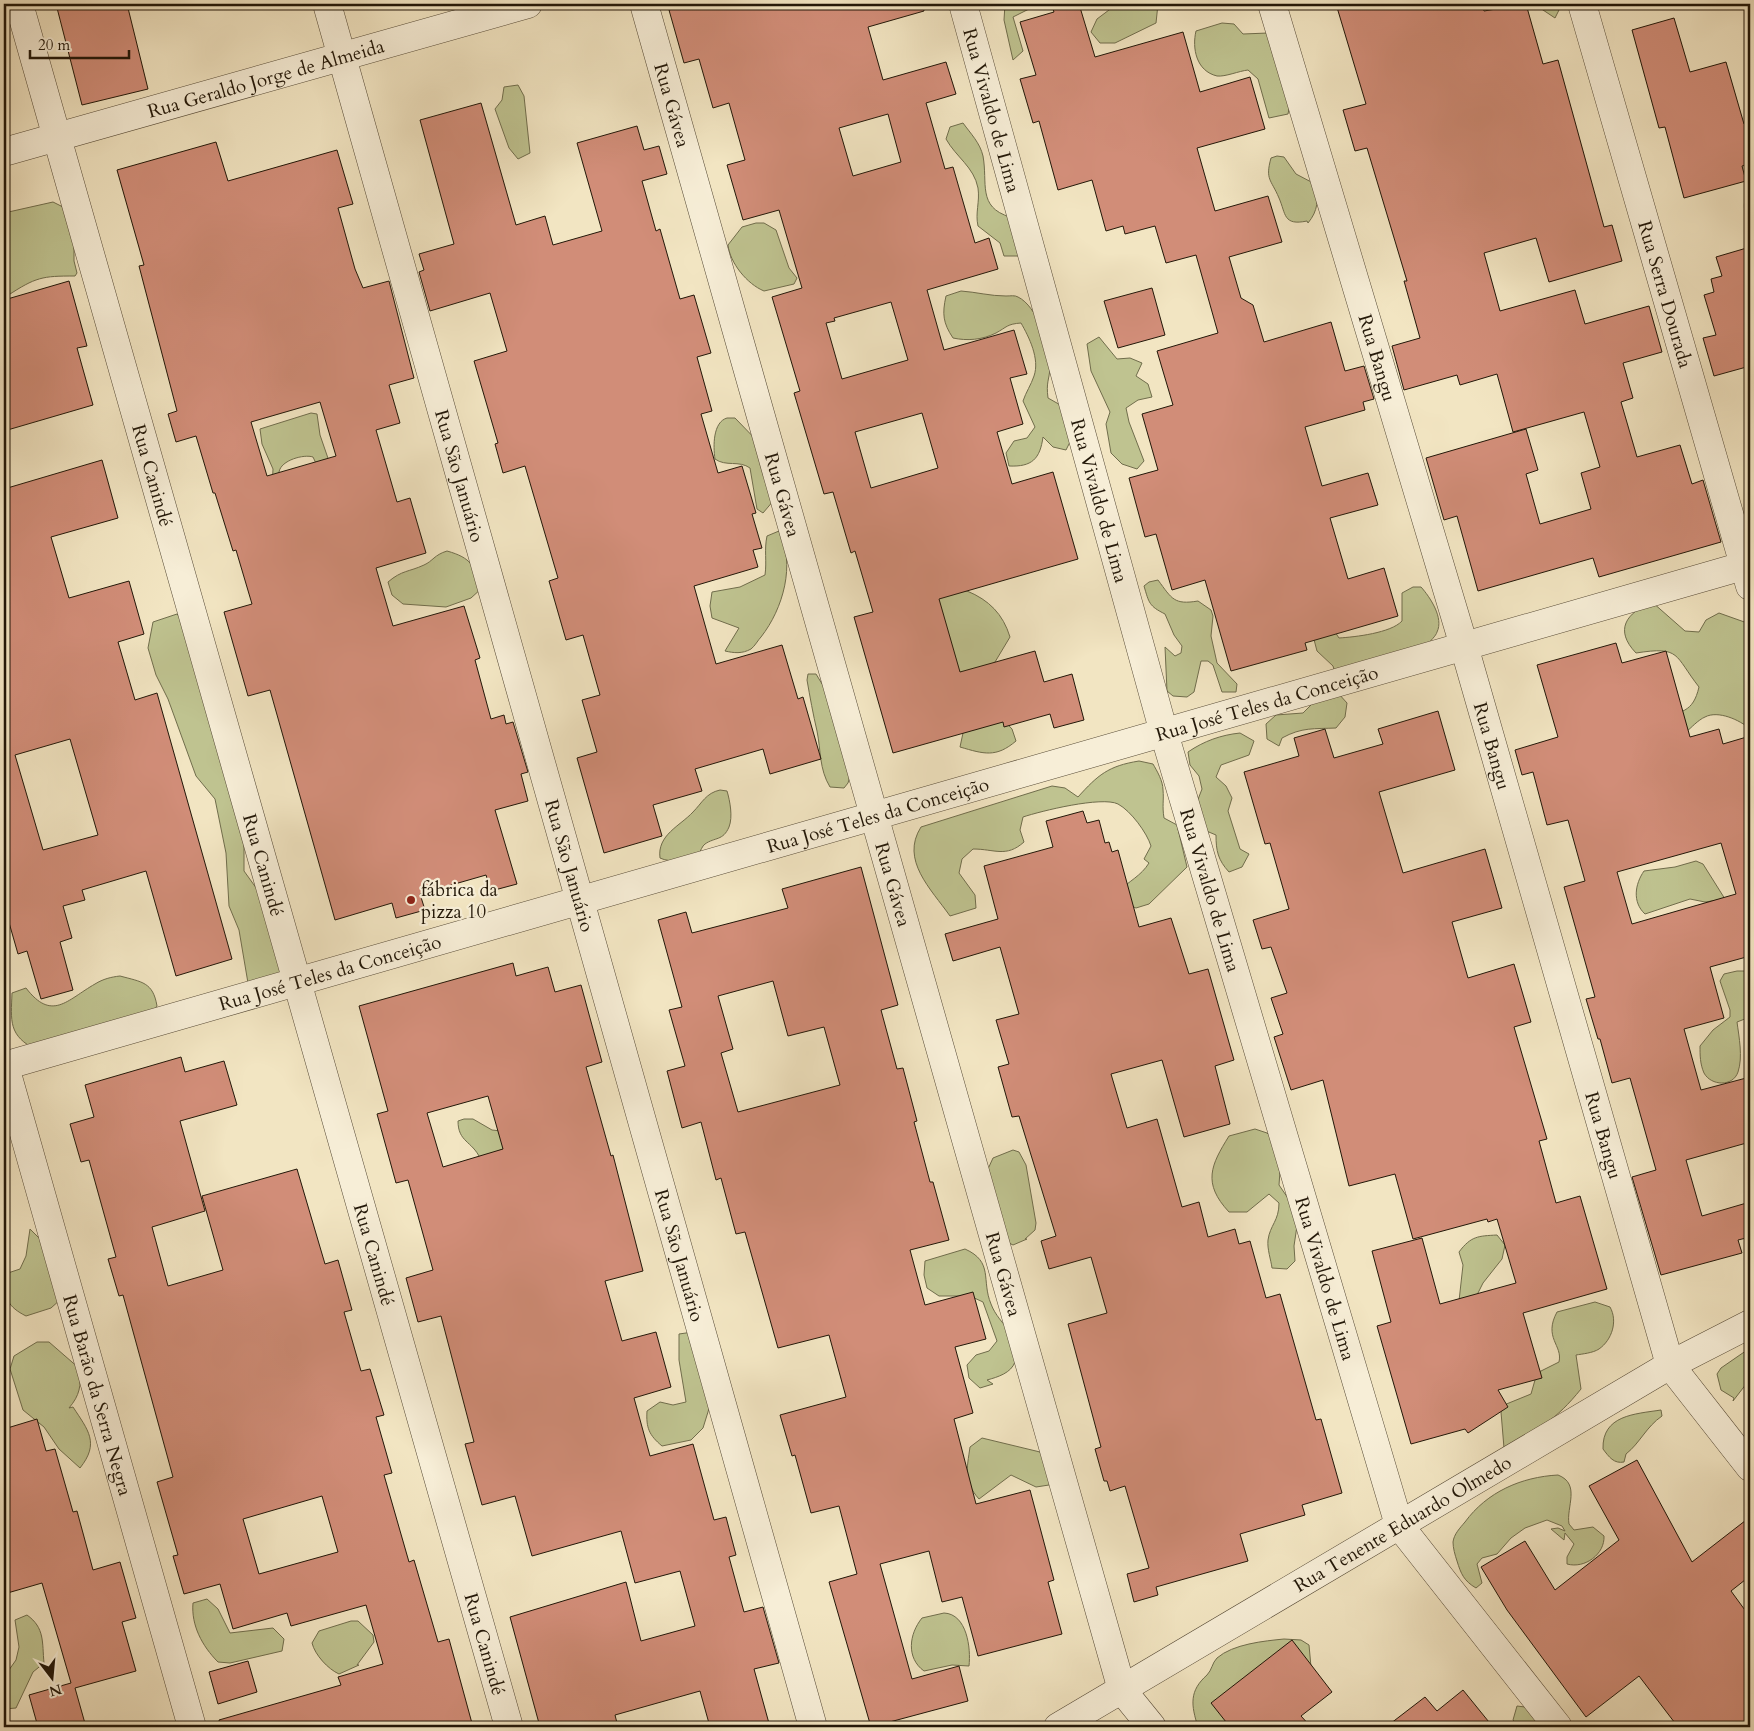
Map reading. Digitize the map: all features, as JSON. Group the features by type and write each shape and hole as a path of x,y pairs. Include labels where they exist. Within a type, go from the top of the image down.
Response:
{"street":[{"name":"Rua Canindé","path":"19,4 509,1727"},
{"name":"Rua São Januário","path":"327,4 813,1727"},
{"name":"Rua Geraldo Jorge de Almeida","path":"4,152 528,4"},
{"name":"Rua Gávea","path":"644,4 1122,1690 1152,1727"},
{"name":"Rua Vivaldo de Lima","path":"963,4 1164,733 1398,1525 1558,1727"},
{"name":"Rua Bangu","path":"1272,4 1464,646 1670,1365 1750,1467"},
{"name":"Rua Serra Dourada","path":"1582,4 1748,572"},
{"name":"Rua José Teles da Conceição","path":"4,1065 1464,646 1748,572"},
{"name":"Rua Barão da Serra Negra","path":"4,1065 192,1727"},
{"name":"Rua Tenente Eduardo Olmedo","path":"1058,1727 1670,1365 1750,1324"}],"green space":[{"path":"1005,4 1039,4 1013,17 1023,51 1013,60 1004,20"},
{"path":"1117,4 1158,4 1156,23 1115,43 1100,43 1091,32 1097,19"},
{"path":"1534,4 1562,4 1555,18"},
{"path":"1222,23 1234,24 1243,34 1268,33 1293,88 1288,114 1269,118 1258,79 1248,70 1217,76 1204,69 1200,64 1195,51 1196,31"},
{"path":"518,85 524,96 530,153 518,159 509,148 495,109 502,100 504,87"},
{"path":"963,123 982,151 988,200 1000,213 1010,217 1022,252 1018,256 1004,256 1000,243 978,226 978,188 976,181 969,168 946,139 950,127"},
{"path":"1277,156 1284,157 1296,174 1315,184 1317,205 1308,223 1307,221 1293,222 1285,214 1269,175 1271,158"},
{"path":"1750,188 1750,222 1744,205"},
{"path":"53,202 65,208 74,234 74,261 77,273 75,276 55,276 33,281 7,296 4,293 4,213"},
{"path":"764,223 776,230 789,268 797,278 794,284 764,291 751,283 736,266 729,252 728,245 742,227"},
{"path":"961,291 1018,297 1025,302 1037,318 1042,328 1050,359 1047,385 1048,398 1071,411 1073,436 1066,450 1053,447 1043,437 1040,451 1034,460 1024,465 1009,466 1006,453 1014,441 1027,438 1035,427 1023,401 1033,379 1036,363 1035,355 1021,323 1010,325 996,333 980,338 969,340 953,338 945,323 946,296"},
{"path":"1099,337 1117,359 1130,358 1142,363 1136,376 1148,384 1152,397 1138,400 1126,408 1129,422 1144,461 1137,469 1122,464 1111,453 1106,424 1110,412 1091,371 1087,344"},
{"path":"311,413 317,414 320,435 331,467 322,476 313,457 304,456 293,459 284,464 279,472 280,492 272,489 273,469 262,444 260,429"},
{"path":"727,418 735,418 764,448 774,500 763,513 757,509 750,468 741,464 724,463 715,459 715,435 719,424"},
{"path":"779,531 784,544 787,572 781,600 769,626 751,649 738,653 725,651 739,628 712,618 710,606 712,592 740,587 765,575 767,536"},
{"path":"447,551 467,560 474,568 482,588 471,598 446,607 403,604 392,595 388,582 393,578 427,563 439,554"},
{"path":"1158,580 1174,599 1184,602 1198,601 1211,610 1213,616 1211,636 1217,663 1237,684 1236,692 1222,692 1213,665 1208,661 1201,661 1194,692 1187,697 1173,696 1167,691 1165,647 1175,656 1181,653 1182,646 1174,635 1165,614 1150,603 1147,596 1144,586 1149,582"},
{"path":"1413,587 1421,587 1432,602 1439,620 1437,632 1427,645 1335,673 1333,666 1317,651 1311,628 1327,620 1339,638 1372,634 1390,629 1402,621 1402,593"},
{"path":"967,591 988,603 994,609 1003,621 1010,637 989,672 994,710 1012,729 1016,741 1002,750 990,753 960,747 963,733 967,730 942,651 931,595"},
{"path":"1652,602 1685,631 1699,632 1706,620 1719,613 1750,624 1750,663 1747,666 1750,682 1750,729 1735,719 1722,715 1710,715 1702,718 1686,732 1658,718 1689,707 1699,687 1675,655 1661,651 1636,653 1629,645 1625,630 1626,623 1635,611"},
{"path":"177,614 194,634 244,817 244,871 277,917 282,971 279,978 248,983 239,930 229,906 226,853 215,799 196,776 168,699 156,675 148,648 153,622"},
{"path":"808,674 816,674 827,692 850,776 844,788 830,787 826,780 807,680"},
{"path":"1338,693 1347,703 1345,717 1336,728 1308,729 1296,732 1282,738 1279,746 1267,739 1266,724 1276,715 1303,713 1312,704"},
{"path":"1240,733 1254,741 1249,755 1221,765 1216,777 1226,786 1232,798 1228,811 1240,849 1249,854 1242,867 1229,872 1218,855 1216,835 1204,830 1197,802 1202,789 1199,776 1190,765 1188,752 1213,739"},
{"path":"1139,761 1153,764 1160,776 1163,787 1164,818 1177,825 1187,867 1149,904 1136,908 1124,903 1119,891 1146,868 1149,863 1144,859 1151,846 1146,835 1133,817 1123,807 1110,802 1071,805 1023,817 1020,830 1024,842 1018,847 1006,851 973,849 962,859 959,873 975,895 976,908 950,916 920,874 914,851 915,839 921,827 1052,786 1065,788 1078,797 1104,773 1119,766"},
{"path":"720,790 727,791 731,809 729,827 724,835 705,844 698,854 685,860 674,861 660,858 662,843 670,832 708,796"},
{"path":"1696,861 1703,864 1725,899 1705,902 1690,899 1645,914 1638,904 1636,893 1644,871 1675,867"},
{"path":"1750,971 1750,1017 1737,1022 1740,1040 1738,1072 1732,1080 1722,1083 1712,1080 1704,1073 1701,1063 1700,1046 1713,1030 1730,1017 1730,1010 1720,981 1724,974"},
{"path":"120,976 145,984 153,992 157,1006 149,1018 37,1050 28,1045 16,1033 13,1027 11,1012 12,993 26,988 44,1004 60,1005 101,981"},
{"path":"473,1119 492,1130 539,1135 480,1158 460,1133 458,1121"},
{"path":"1255,1129 1267,1133 1277,1143 1281,1157 1279,1185 1294,1207 1298,1219 1294,1246 1295,1261 1287,1269 1272,1268 1268,1247 1269,1235 1278,1214 1279,1203 1269,1194 1247,1212 1229,1212 1215,1192 1212,1183 1214,1165 1229,1136"},
{"path":"1013,1150 1019,1152 1026,1165 1036,1223 1035,1230 1025,1239 1027,1239 1013,1245 1007,1242 988,1169 993,1158"},
{"path":"30,1229 48,1247 61,1299 51,1308 26,1316 15,1309 8,1301 4,1278 8,1273 20,1269 26,1256"},
{"path":"1497,1235 1505,1245 1502,1259 1483,1283 1477,1295 1458,1310 1463,1265 1459,1252 1467,1243 1475,1238"},
{"path":"965,1249 980,1260 985,1272 991,1304 1017,1345 1013,1366 1000,1376 987,1380 993,1384 980,1388 969,1378 967,1365 976,1355 989,1351 997,1341 983,1302 970,1296 939,1296 927,1288 924,1275 925,1261"},
{"path":"1595,1302 1610,1307 1613,1324 1610,1335 1604,1345 1591,1352 1576,1355 1581,1389 1555,1417 1527,1436 1504,1448 1501,1412 1504,1405 1531,1394 1537,1373 1559,1362 1552,1328 1557,1312"},
{"path":"693,1332 712,1399 703,1428 691,1440 662,1446 649,1431 647,1411 660,1402 673,1405 686,1402 679,1360 679,1334"},
{"path":"37,1342 49,1342 80,1369 79,1390 76,1399 69,1408 73,1407 83,1423 90,1437 91,1444 86,1459 80,1468 59,1449 44,1427 23,1410 10,1369 14,1356"},
{"path":"1750,1348 1750,1379 1733,1401 1734,1398 1721,1390 1717,1374 1721,1368"},
{"path":"1661,1410 1662,1416 1626,1454 1624,1462 1615,1461 1603,1449 1604,1438 1608,1429 1614,1423 1631,1415"},
{"path":"982,1438 1040,1452 1052,1458 1062,1483 1036,1487 1011,1475 979,1499 970,1486 967,1468 970,1447"},
{"path":"1558,1475 1565,1479 1571,1490 1569,1524 1574,1530 1593,1527 1604,1536 1601,1549 1593,1559 1581,1564 1567,1564 1567,1557 1574,1544 1565,1533 1564,1540 1551,1529 1558,1528 1565,1531 1562,1526 1547,1520 1525,1528 1511,1538 1497,1554 1482,1558 1477,1564 1482,1583 1476,1588 1469,1583 1460,1570 1453,1542 1458,1531 1474,1511 1494,1494 1506,1488 1531,1479"},
{"path":"207,1599 218,1609 230,1633 273,1628 284,1639 282,1651 230,1663 218,1662 207,1649 199,1635 194,1619 193,1603"},
{"path":"944,1613 952,1615 963,1625 968,1642 969,1666 952,1665 924,1671 918,1666 912,1653 911,1646 914,1631 922,1618"},
{"path":"27,1615 40,1630 44,1663 33,1672 16,1708 4,1709 4,1677 16,1660 19,1647 15,1620"},
{"path":"351,1621 358,1621 373,1635 374,1642 357,1665 359,1665 339,1674 322,1661 312,1643 319,1631"},
{"path":"1284,1639 1301,1640 1309,1645 1311,1667 1236,1718 1236,1727 1198,1727 1193,1705 1194,1693 1201,1681 1209,1673 1217,1658 1231,1649 1240,1646"},
{"path":"1517,1706 1533,1708 1546,1727 1518,1727 1513,1720"}],"building":[{"path":"56,4 127,4 148,89 82,105"},
{"path":"692,4 923,4 924,11 868,27 883,80 946,62 956,94 926,103 945,169 953,167 975,243 989,238 998,269 927,290 944,350 1014,330 1027,374 1010,378 1023,424 997,432 1012,484 1053,472 1078,559 939,599 960,672 1035,651 1044,682 1072,674 1084,720 1054,728 1050,714 1004,727 1003,722 893,753 854,617 873,612 855,551 851,553 833,492 824,494 794,393 800,391 772,297 802,288 779,210 743,220 727,165 745,160 729,103 713,108 699,59 684,63 669,10","holes":["888,114 901,162 853,176 839,128","891,302 908,360 842,379 826,323 835,321 834,318","922,413 938,468 871,488 855,432"]},
{"path":"1051,4 1079,4 1095,57 1183,32 1200,92 1250,77 1265,129 1197,148 1215,211 1268,196 1282,242 1229,257 1241,298 1253,305 1264,342 1331,322 1345,371 1364,366 1374,399 1363,402 1365,410 1305,427 1322,486 1368,473 1378,505 1330,518 1348,579 1384,568 1398,616 1305,643 1307,650 1231,671 1205,580 1172,590 1156,534 1145,537 1129,478 1158,470 1142,414 1173,405 1157,351 1218,333 1196,255 1166,263 1155,226 1125,234 1123,226 1106,231 1092,180 1058,190 1039,121 1033,123 1020,79 1036,75 1020,22 1054,12"},
{"path":"1336,4 1482,4 1484,11 1526,4 1543,64 1558,60 1604,227 1612,225 1622,261 1549,282 1536,238 1484,253 1500,311 1575,290 1585,324 1649,306 1662,352 1623,363 1633,398 1621,402 1637,457 1680,445 1692,484 1703,480 1721,542 1599,577 1593,558 1478,591 1457,516 1444,520 1426,458 1526,429 1538,470 1526,474 1540,524 1591,509 1581,473 1600,467 1584,412 1513,432 1497,374 1460,385 1457,375 1404,390 1392,346 1420,338 1404,281 1407,281 1367,148 1355,151 1343,110 1366,104"},
{"path":"1674,18 1690,72 1726,62 1744,124 1750,122 1750,164 1742,166 1746,181 1684,198 1665,127 1659,128 1632,30"},
{"path":"481,103 516,225 545,216 553,245 602,231 577,143 637,126 644,150 659,146 667,174 642,181 656,231 660,229 680,299 694,295 711,353 697,357 712,411 701,414 718,473 742,466 756,513 752,514 762,548 753,550 758,567 694,586 716,664 782,645 798,699 803,697 821,759 770,774 763,749 695,769 702,791 653,805 662,836 604,853 577,758 597,752 582,700 600,695 583,635 566,640 549,581 558,578 525,466 503,473 495,444 498,443 474,361 507,351 490,293 430,311 419,272 424,270 419,254 454,244 420,120"},
{"path":"216,142 228,181 337,150 353,204 338,208 355,269 363,288 389,281 414,378 389,385 400,423 376,430 397,502 410,498 426,553 376,568 393,626 464,606 480,658 475,660 491,719 504,715 506,724 513,722 528,772 521,774 528,801 495,810 517,884 491,891 486,875 420,894 425,910 396,918 392,903 335,920 270,690 248,696 224,612 252,604 236,550 233,551 215,493 213,493 196,436 176,442 168,414 177,411 139,266 144,265 117,170","holes":["320,402 336,456 267,476 251,422"]},
{"path":"1750,247 1750,366 1714,376 1703,338 1716,335 1704,295 1714,292 1711,279 1722,276 1716,257"},
{"path":"69,281 87,346 77,348 93,405 4,431 4,300"},
{"path":"1152,288 1165,335 1118,348 1104,301"},
{"path":"102,460 118,518 51,537 69,598 129,581 144,634 118,642 135,700 157,693 232,959 176,976 146,871 82,890 85,900 63,906 72,938 60,942 73,990 41,999 27,951 18,954 4,905 4,489","holes":["70,739 98,835 43,850 15,755"]},
{"path":"1616,643 1622,663 1666,651 1690,737 1719,729 1723,744 1750,736 1750,956 1710,967 1724,1018 1684,1029 1701,1090 1750,1077 1750,1142 1686,1160 1702,1216 1750,1202 1750,1237 1738,1240 1742,1253 1661,1275 1632,1177 1656,1170 1630,1078 1612,1083 1600,1039 1598,1039 1586,999 1595,997 1564,887 1585,881 1568,820 1547,825 1533,772 1522,775 1515,750 1558,737 1537,665","holes":["1721,843 1736,894 1632,924 1617,872"]},
{"path":"1438,711 1455,770 1379,792 1403,873 1485,849 1502,908 1452,922 1468,978 1514,964 1531,1022 1514,1027 1547,1139 1539,1141 1556,1203 1580,1196 1607,1289 1523,1313 1542,1378 1498,1390 1508,1407 1468,1433 1465,1429 1411,1444 1377,1326 1391,1322 1372,1251 1422,1238 1440,1304 1516,1283 1497,1219 1488,1222 1487,1219 1413,1239 1395,1174 1349,1186 1323,1080 1291,1090 1274,1037 1283,1034 1271,998 1287,993 1271,947 1262,949 1253,920 1289,909 1270,843 1265,844 1244,772 1299,756 1294,738 1325,729 1334,758 1383,744 1378,729"},
{"path":"1083,811 1087,823 1099,820 1105,843 1109,842 1112,852 1118,850 1139,927 1171,918 1189,974 1208,969 1234,1060 1215,1066 1230,1124 1184,1137 1162,1060 1111,1074 1127,1128 1157,1119 1182,1207 1199,1202 1208,1237 1235,1229 1239,1244 1250,1241 1266,1298 1280,1294 1316,1420 1321,1419 1342,1493 1302,1505 1305,1515 1240,1534 1248,1561 1156,1587 1158,1595 1134,1602 1127,1574 1149,1568 1125,1486 1110,1491 1107,1481 1104,1481 1095,1449 1101,1447 1068,1324 1107,1313 1091,1257 1049,1269 1041,1241 1056,1236 1019,1116 1012,1117 998,1067 1009,1064 996,1020 1019,1014 1000,947 953,961 945,934 998,919 984,866 1053,847 1046,821"},
{"path":"861,867 898,1005 881,1010 897,1069 903,1068 917,1121 914,1122 930,1182 933,1182 949,1240 910,1250 925,1305 973,1292 986,1339 955,1347 973,1413 954,1419 976,1504 1030,1490 1054,1580 1048,1582 1062,1634 978,1656 962,1597 942,1602 929,1551 880,1564 912,1679 959,1666 968,1701 871,1727 829,1582 857,1574 839,1506 811,1513 795,1455 792,1456 780,1415 846,1397 829,1335 778,1348 745,1232 736,1234 721,1178 716,1180 701,1122 682,1128 667,1071 685,1066 669,1010 682,1007 658,920 686,912 692,933 788,908 782,889","holes":["773,981 788,1036 824,1027 840,1085 738,1112 721,1053 733,1049 718,996"]},
{"path":"513,963 516,976 548,967 555,992 581,985 602,1062 586,1067 611,1156 613,1155 643,1271 605,1281 622,1341 656,1332 671,1387 634,1398 650,1456 693,1444 714,1520 726,1517 736,1555 729,1557 744,1612 763,1607 779,1663 754,1669 770,1727 710,1727 700,1691 615,1715 618,1727 540,1727 510,1617 626,1582 641,1641 695,1626 680,1571 635,1583 621,1531 532,1556 515,1496 482,1505 465,1444 474,1442 441,1316 418,1322 406,1278 433,1270 408,1180 396,1183 377,1114 388,1111 359,1006","holes":["488,1096 503,1149 443,1167 427,1113"]},
{"path":"181,1057 185,1072 224,1061 237,1105 180,1121 205,1211 152,1227 168,1286 223,1270 202,1196 297,1169 325,1264 338,1260 352,1310 344,1312 361,1371 370,1369 384,1415 376,1417 392,1473 384,1475 409,1562 414,1560 438,1642 449,1639 473,1727 220,1727 219,1720 341,1685 338,1677 383,1664 366,1605 291,1626 287,1613 233,1629 220,1584 184,1594 173,1556 178,1555 157,1482 173,1477 123,1295 119,1296 108,1259 116,1257 89,1160 81,1162 70,1124 94,1117 85,1085","holes":["322,1496 338,1552 259,1574 243,1519"]},
{"path":"37,1419 46,1451 55,1449 73,1512 77,1511 93,1570 120,1562 136,1618 122,1622 136,1671 75,1688 86,1727 38,1727 29,1695 71,1683 42,1583 4,1594 4,1429"},
{"path":"1637,1460 1692,1562 1750,1517 1750,1576 1731,1591 1750,1617 1750,1727 1678,1727 1639,1676 1586,1717 1507,1610 1481,1567 1525,1541 1555,1590 1619,1540 1589,1486"},
{"path":"1292,1640 1332,1692 1301,1716 1311,1727 1230,1727 1211,1703"},
{"path":"248,1661 257,1692 218,1704 209,1672"},
{"path":"1463,1690 1493,1727 1386,1727 1425,1697 1437,1711"}],"place":[{"name":"fábrica da pizza 10","path":"411,900"}]}
